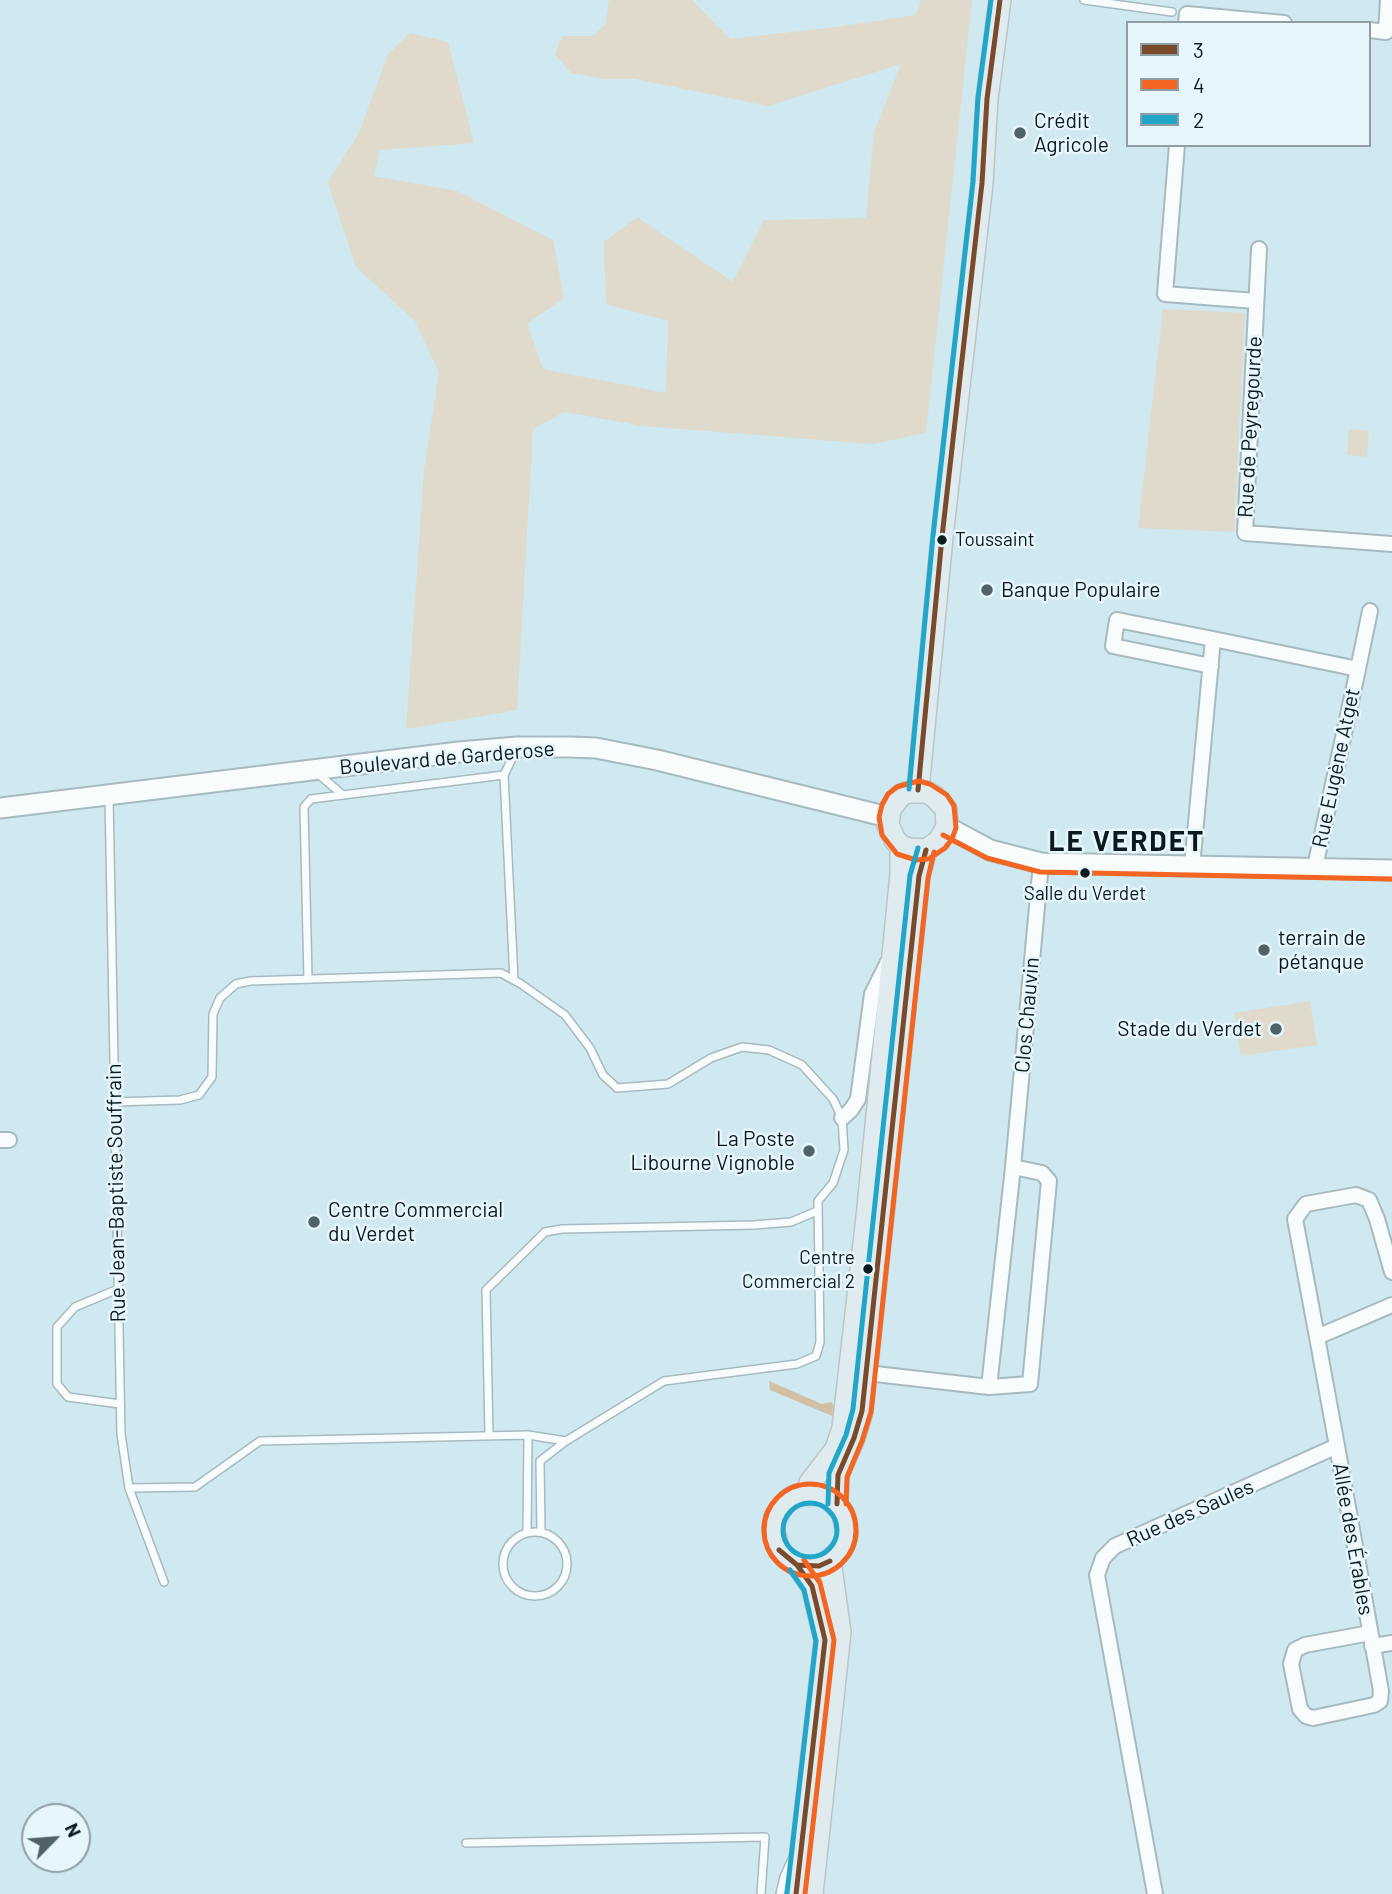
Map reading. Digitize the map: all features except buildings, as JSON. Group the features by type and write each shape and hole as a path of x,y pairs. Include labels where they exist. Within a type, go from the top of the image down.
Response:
{"main road":[{"path":"918,790 942,537 982,183 987,99 1000,0"},
{"name":"Boulevard de Garderose","path":"0,808 517,747 596,748 621,752 888,817"},
{"path":"918,790 941,802 946,809 947,827 939,841 926,850 901,846 890,833 888,817 894,801 901,795 918,790"},
{"path":"947,827 990,850 1041,863 1392,870"},
{"path":"807,1493 810,1483 836,1449 843,1428 901,874 901,846"},
{"path":"837,1504 818,1494 807,1493 788,1500 780,1508 773,1528 779,1550 786,1558 808,1567 820,1566 830,1561 844,1545 847,1534 846,1523 837,1504 838,1475 862,1411 919,876 926,850"},
{"path":"813,1894 840,1632 830,1561"},
{"path":"796,1894 825,1640 812,1587 797,1564"}],"street":[{"path":"1371,30 1386,32 1388,0"},
{"path":"1186,21 1187,14 1262,21"},
{"path":"1177,147 1165,294 1256,301"},
{"name":"Rue de Peyregourde","path":"1259,249 1245,533 1392,544"},
{"name":"Rue Eugène Atget","path":"1315,867 1370,611"},
{"name":"Rue Eugène Atget","path":"1210,666 1113,646 1117,620 1358,669"},
{"path":"1192,866 1213,639"},
{"name":"Clos Chauvin","path":"989,1387 1013,1167 1041,863"},
{"path":"842,1118 858,1099 873,994 892,955"},
{"path":"867,1373 989,1387 1030,1384 1049,1181 1042,1173 1013,1167"},
{"path":"1337,1446 1295,1219 1306,1204 1356,1195 1369,1200 1392,1272"},
{"path":"1317,1337 1392,1305"},
{"name":"Allée des Érables","path":"1337,1446 1381,1691 1380,1701 1374,1706 1313,1718 1306,1716 1300,1709 1291,1664 1295,1650 1305,1645 1371,1639"},
{"name":"Rue des Saules","path":"1155,1894 1097,1575 1103,1558 1115,1546 1337,1446"},
{"path":"1371,1639 1392,1643"}],"lane":[{"path":"1084,0 1172,12"},
{"path":"514,981 504,775 517,747"},
{"path":"313,770 343,795"},
{"path":"309,979 304,807 311,799 504,775"},
{"name":"Rue Jean-Baptiste Souffrain","path":"109,796 121,1434 130,1488 164,1582"},
{"path":"114,1102 180,1100 199,1095 212,1077 213,1014 220,998 236,984 309,979 501,973 565,1015 590,1048 603,1075 617,1088 668,1084 711,1058 742,1047 769,1050 802,1065 833,1099 842,1118 844,1150 833,1183 818,1201 820,1342 816,1356 797,1364 664,1381 566,1441 540,1461 541,1532"},
{"path":"489,1435 486,1290 545,1232 754,1225 791,1222 817,1211"},
{"path":"118,1289 75,1307 57,1326 57,1384 68,1397 120,1405"},
{"path":"130,1488 195,1487 260,1441 528,1435 566,1441"},
{"path":"527,1533 528,1435"},
{"path":"527,1480 539,1480"},
{"path":"541,1532 554,1538 561,1545 566,1558 566,1569 561,1583 543,1596 523,1594 507,1581 502,1562 510,1543 527,1533 541,1532"},
{"path":"780,1894 784,1877 803,1834"},
{"path":"466,1843 765,1837 761,1894"}],"shaded area":[{"path":"609,0 692,0 730,39 916,15 921,0 972,0 926,433 872,444 643,426 564,412 533,429 517,710 406,729 424,470 439,372 415,321 356,267 328,182 359,133 388,54 410,33 448,42 474,143 380,150 374,176 457,191 553,240 564,298 527,324 543,369 666,393 668,321 606,304 604,242 637,217 733,282 764,220 866,218 874,132 901,64 768,106 635,79 605,79 571,73 555,54 562,36 592,36 606,24"},
{"path":"1163,309 1245,313 1234,532 1138,528"},
{"path":"1349,429 1369,431 1367,457 1347,455"},
{"name":"Stade du Verdet","path":"1310,1001 1317,1045 1241,1056 1234,1013"},
{"path":"769,1381 822,1404 831,1402 837,1409 837,1418 770,1390"}],"transit line":[{"name":"2","path":"909,789 933,536 973,182 978,98 991,0"},
{"name":"3","path":"918,790 942,537 982,183 987,99 1000,0"},
{"name":"4","path":"927,859 916,860 897,854 882,835 879,817 882,805 888,794 897,787 919,781 930,784 947,795 954,806 956,828 952,839 945,848 930,858"},
{"name":"4","path":"943,835 987,858 1040,872 1392,879"},
{"name":"2","path":"828,1504 829,1473 846,1435 853,1409 910,875 918,848"},
{"name":"3","path":"837,1504 838,1475 862,1411 919,876 926,850"},
{"name":"4","path":"846,1504 847,1477 871,1412 928,878 934,852"},
{"name":"4","path":"810,1484 827,1488 842,1498 852,1513 856,1530 852,1547 842,1562 827,1572 810,1576 793,1572 778,1562 768,1547 764,1530 768,1513 778,1498 793,1488 810,1484"},
{"name":"2","path":"815,1503 825,1507 833,1515 837,1530 833,1545 825,1553 805,1557 795,1553 787,1545 783,1525 787,1515 795,1507 815,1503"},
{"name":"3","path":"779,1550 797,1565 819,1566 830,1561"},
{"name":"4","path":"804,1560 820,1583 834,1640 805,1894"},
{"name":"3","path":"796,1894 825,1640 812,1586 797,1565"},
{"name":"2","path":"787,1893 816,1641 804,1590 790,1570"}],"place":[{"name":"Crédit Agricole","path":"1020,133"},
{"name":"Toussaint","path":"942,540"},
{"name":"Banque Populaire","path":"987,590"},
{"name":"Salle du Verdet","path":"1085,873"},
{"name":"terrain de pétanque","path":"1264,950"},
{"name":"Stade du Verdet","path":"1276,1029"},
{"name":"La Poste Libourne Vignoble","path":"809,1151"},
{"name":"Centre Commercial du Verdet","path":"314,1222"},
{"name":"Centre Commercial 2","path":"868,1269"}],"district":[{"name":"LE VERDET","path":"1127,842"}]}
